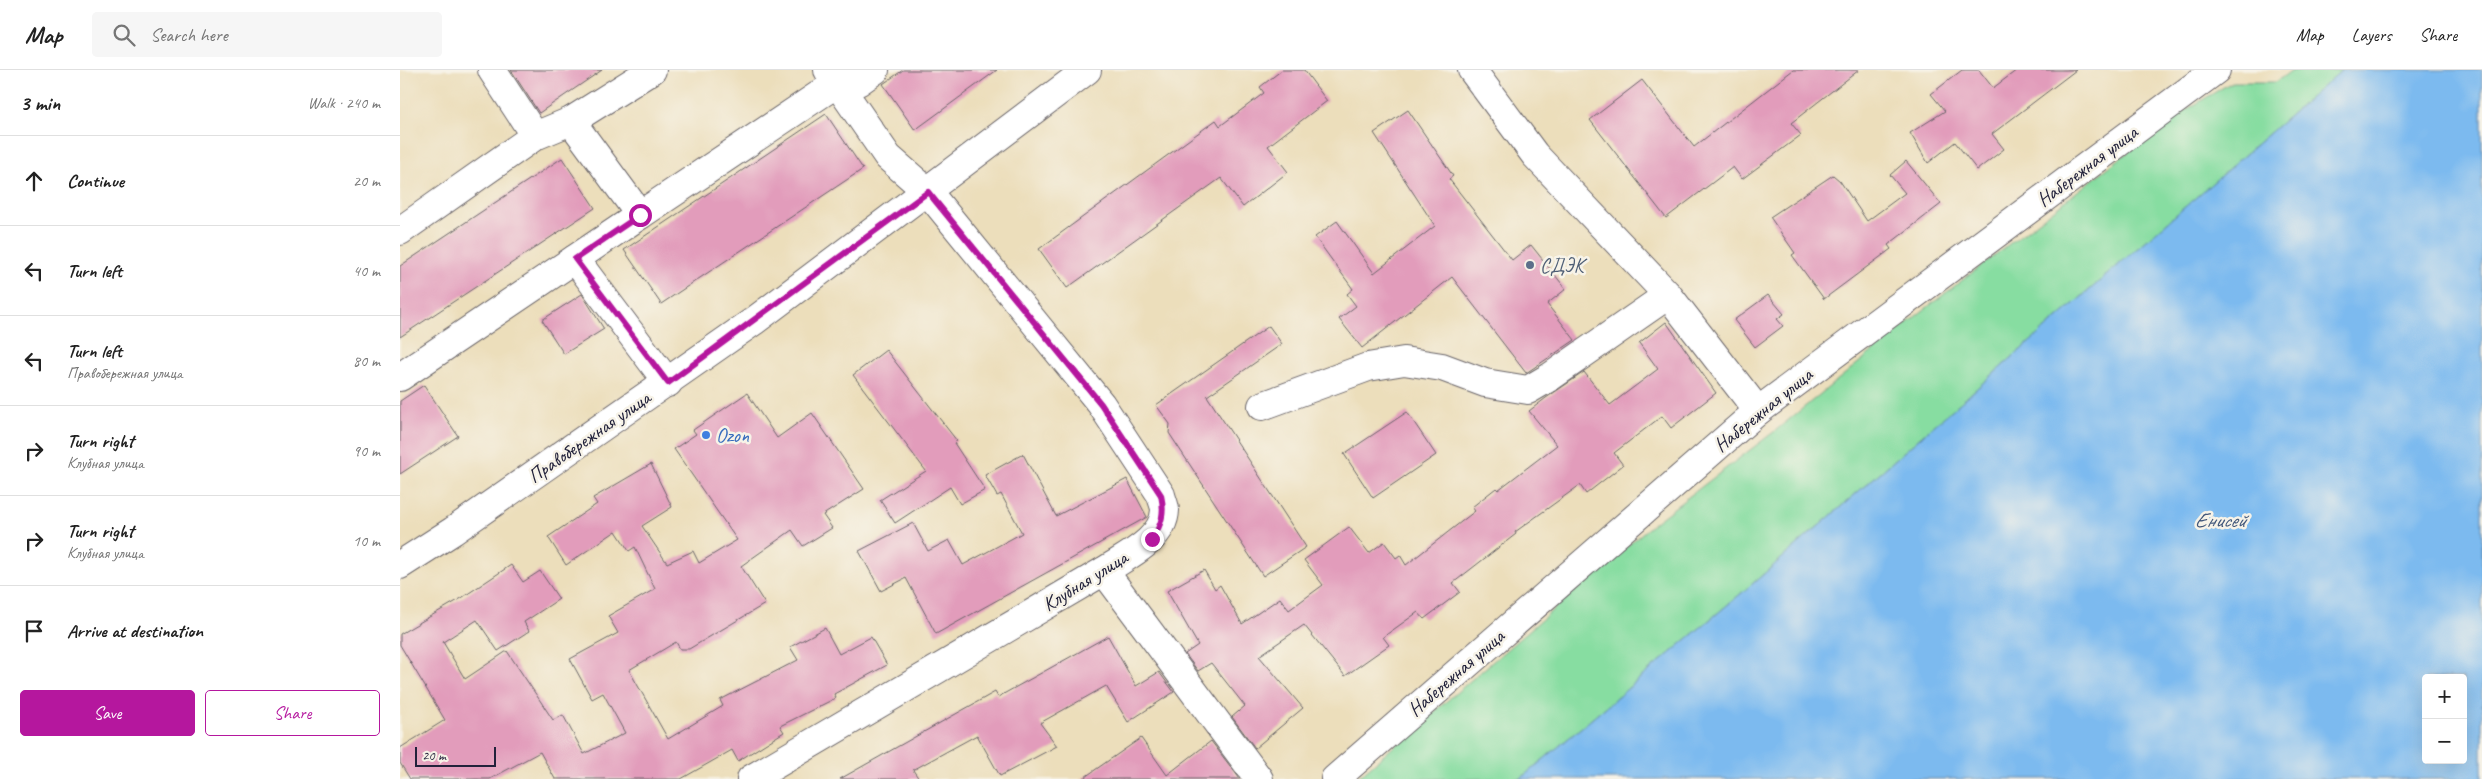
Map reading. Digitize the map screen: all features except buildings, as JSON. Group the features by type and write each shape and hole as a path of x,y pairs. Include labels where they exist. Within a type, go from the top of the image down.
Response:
{"street":[{"path":"492,70 535,136"},
{"path":"400,231 535,136 571,121 652,70"},
{"path":"400,377 640,215 833,77 858,82 875,70"},
{"name":"Правобережная улица","path":"400,565 668,383 928,192 1088,70"},
{"path":"1472,70 1535,155 1668,295 1758,411"},
{"name":"Набережная улица","path":"1335,779 1758,411 2216,70"},
{"name":"Клубная улица","path":"751,779 1104,571 1152,539 1160,526 1164,510 1161,495 1101,404 928,192 888,157 833,77"},
{"path":"571,121 640,215"},
{"path":"575,259 668,383"},
{"path":"1262,406 1368,367 1404,361 1442,367 1485,383 1528,390 1550,377 1668,295"},
{"path":"1104,571 1259,779"}],"green space":[{"path":"2292,70 2342,70 1750,586 1520,779 1356,779 1654,523 1775,431 1916,316 2171,119 2232,82 2276,82"}],"water":[{"name":"Енисей","path":"2342,70 2482,70 2482,779 1520,779 1750,586"}],"place":[{"name":"СДЭК","path":"1530,265"},
{"name":"Ozon","path":"706,435"}],"route":[{"path":"640,215 575,259 668,383 928,192 1101,404 1161,495 1164,510 1160,526 1152,539"}]}
